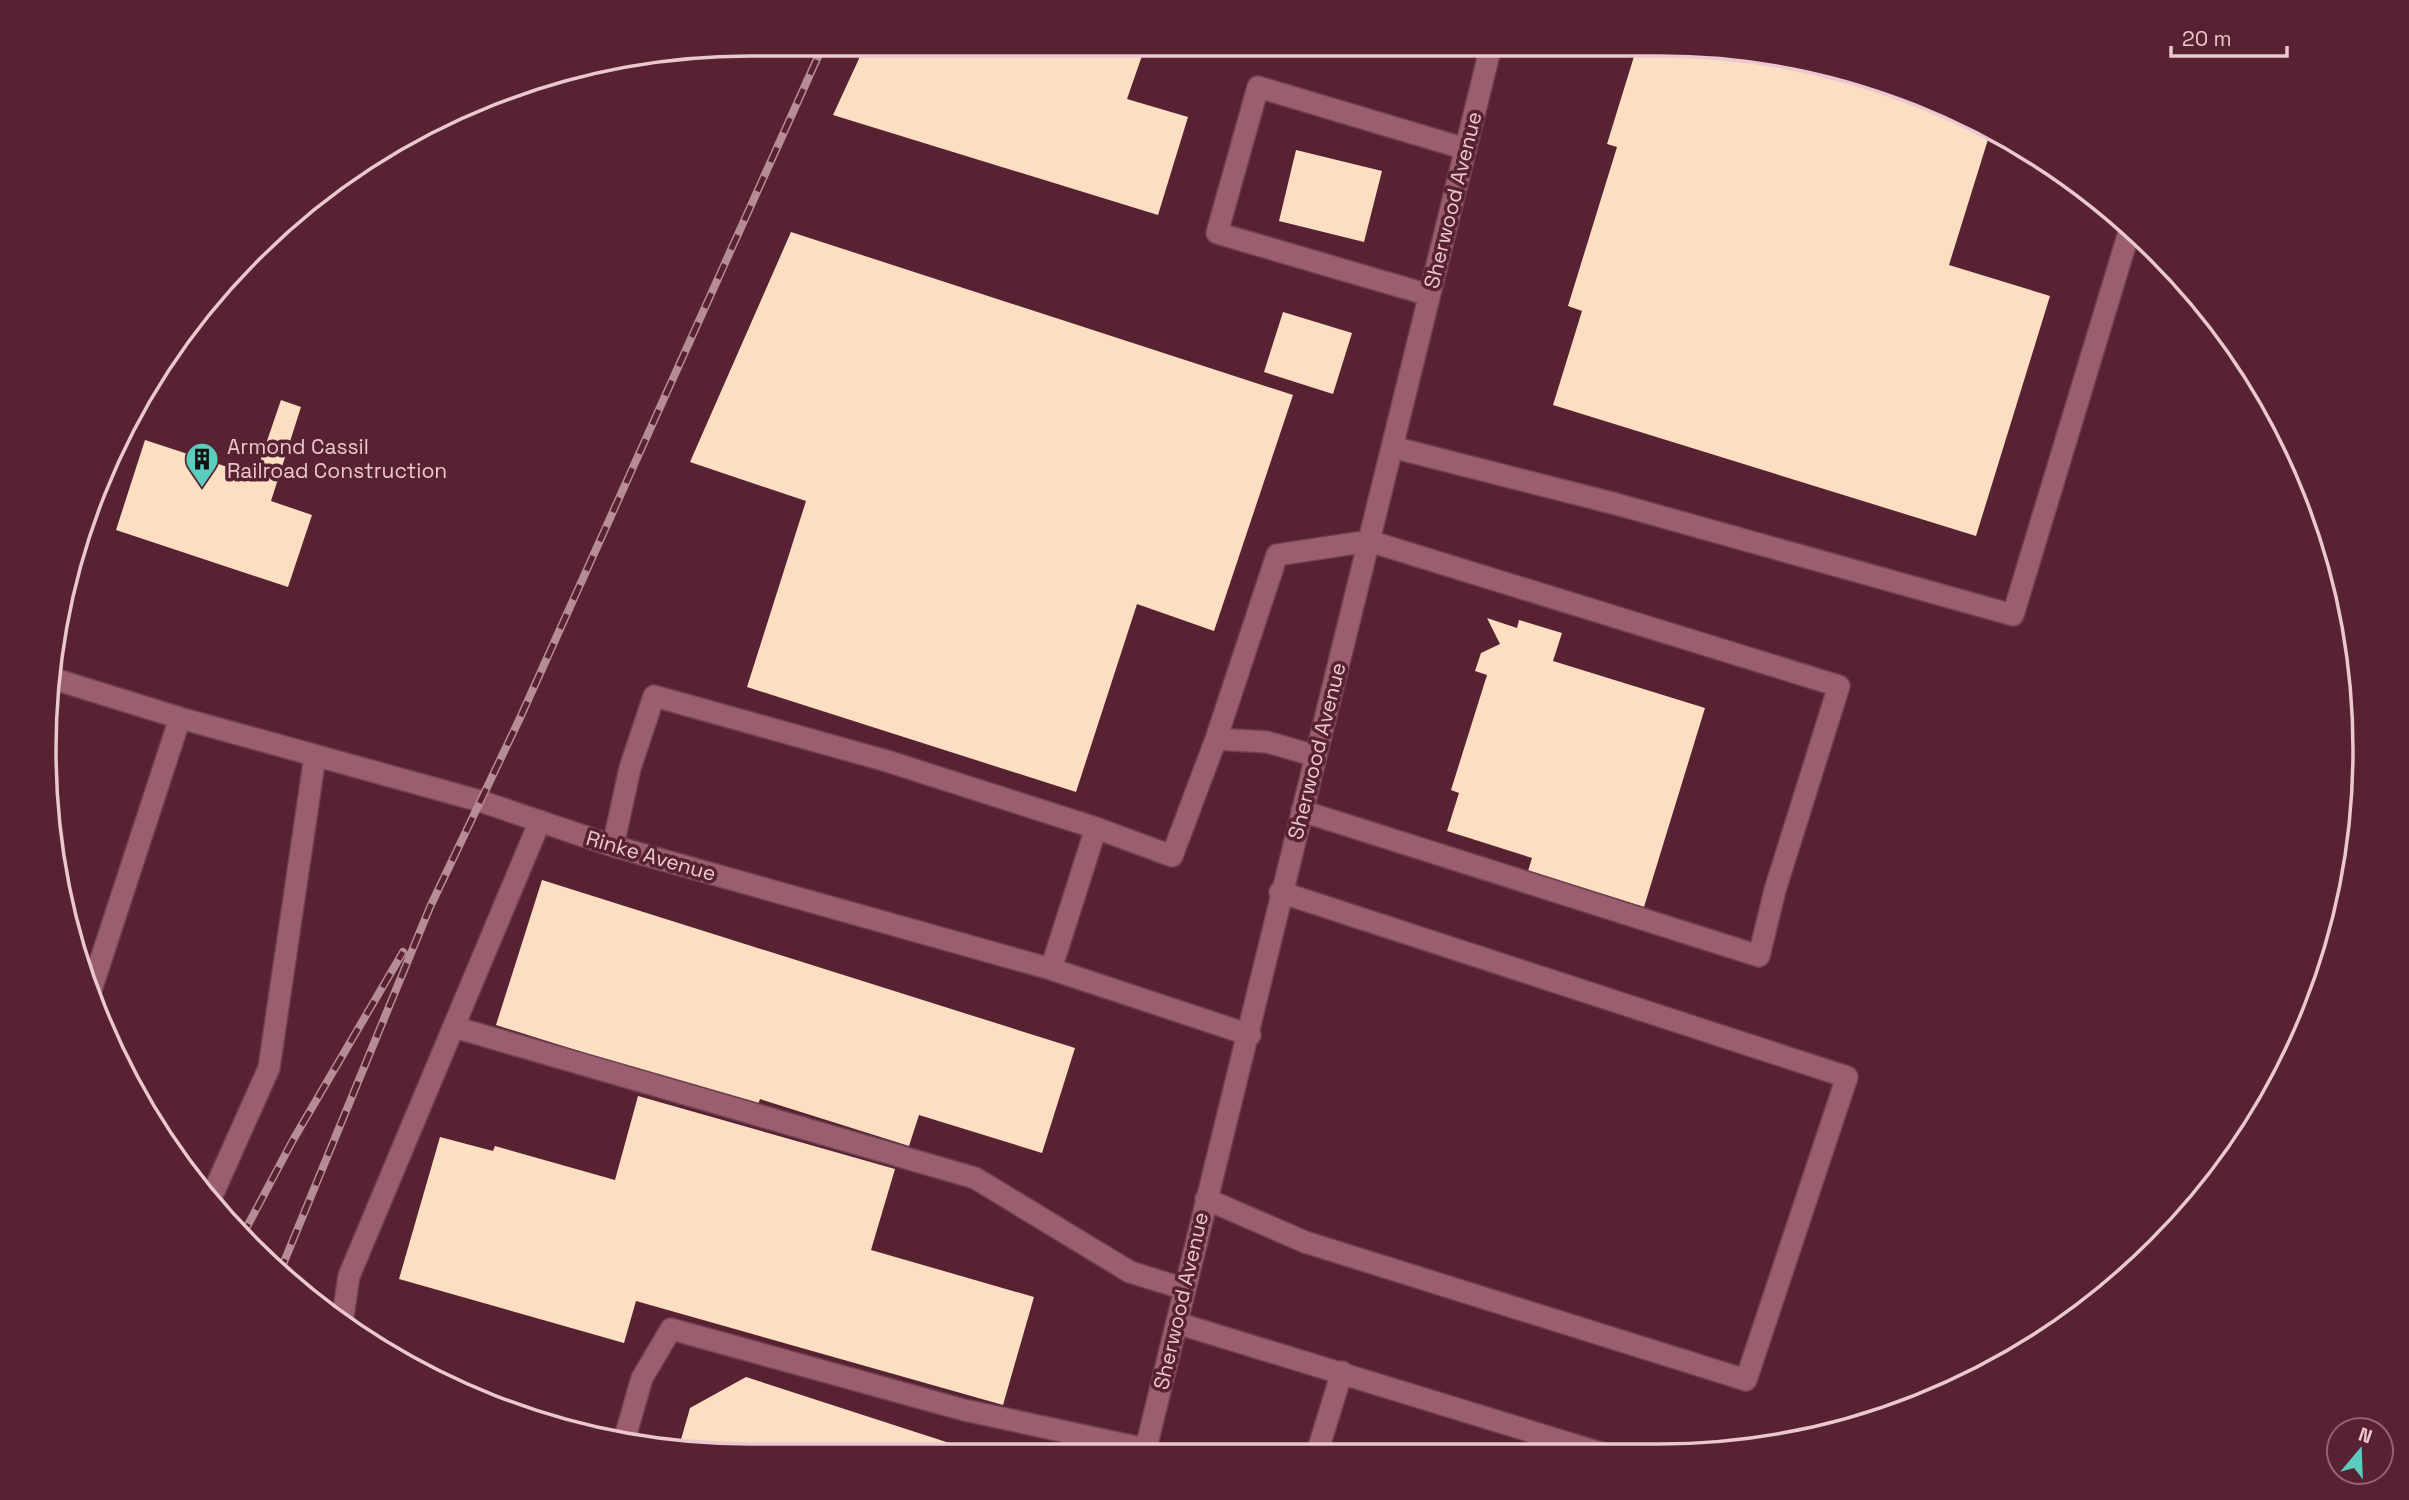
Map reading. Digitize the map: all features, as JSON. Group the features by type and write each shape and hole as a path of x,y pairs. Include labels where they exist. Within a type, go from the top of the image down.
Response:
{"street":[{"name":"Sherwood Avenue","path":"1147,1444 1206,1199 1250,1035 1280,892 1489,56"},
{"path":"1429,295 1217,233 1258,87 1466,149"},
{"path":"1392,447 1616,504 2014,615 2127,238"},
{"path":"613,846 630,768 654,696 887,761 1096,828 1172,856 1216,739 1277,555 1369,541 1839,686 1775,890 1759,956 1302,811"},
{"name":"Rinke Avenue","path":"60,681 180,718 480,801 613,846 1051,969 1250,1035"},
{"path":"95,978 180,718"},
{"path":"1216,739 1267,742 1316,756"},
{"path":"214,1191 269,1068 316,756"},
{"path":"344,1312 349,1276 540,821"},
{"path":"1051,969 1096,828"},
{"path":"1206,1199 1306,1242 1746,1380 1847,1077 1280,892"},
{"path":"454,1027 975,1178 1130,1272 1185,1289"},
{"path":"1177,1323 1572,1444"},
{"path":"626,1433 642,1378 671,1329 964,1410 1119,1444"},
{"path":"1320,1444 1342,1372"}],"building":[{"path":"860,56 1142,56 1127,99 1188,117 1158,215 833,115"},
{"path":"1634,56 1704,57 1794,69 1882,93 1925,109 1988,140 1949,265 2050,296 1976,536 1553,405 1582,311 1568,306 1617,147 1607,144"},
{"path":"1296,150 1382,171 1364,242 1279,221"},
{"path":"791,232 1293,395 1214,631 1137,604 1076,792 747,687 806,501 690,462"},
{"path":"1283,312 1352,333 1333,394 1264,372"},
{"name":"Armond Cassil Railroad Construction","path":"281,400 301,407 271,501 312,515 288,587 116,530 145,440 255,476"},
{"path":"1487,618 1517,628 1519,620 1562,633 1553,661 1705,708 1644,907 1528,871 1532,858 1447,831 1459,793 1451,790 1487,675 1475,671 1481,653 1500,644"},
{"path":"542,880 1075,1048 1042,1153 919,1115 909,1146 760,1099 757,1107 496,1025"},
{"path":"638,1096 895,1169 871,1250 1034,1297 1003,1405 636,1301 624,1343 399,1279 440,1137 493,1151 495,1146 615,1180"},
{"path":"746,1377 952,1444 750,1444 681,1440 690,1408"}],"railway":[{"path":"283,1264 430,907 520,718 818,56"},
{"path":"246,1228 293,1140 403,952"}],"place":[{"name":"Armond Cassil Railroad Construction","path":"202,489"}]}
